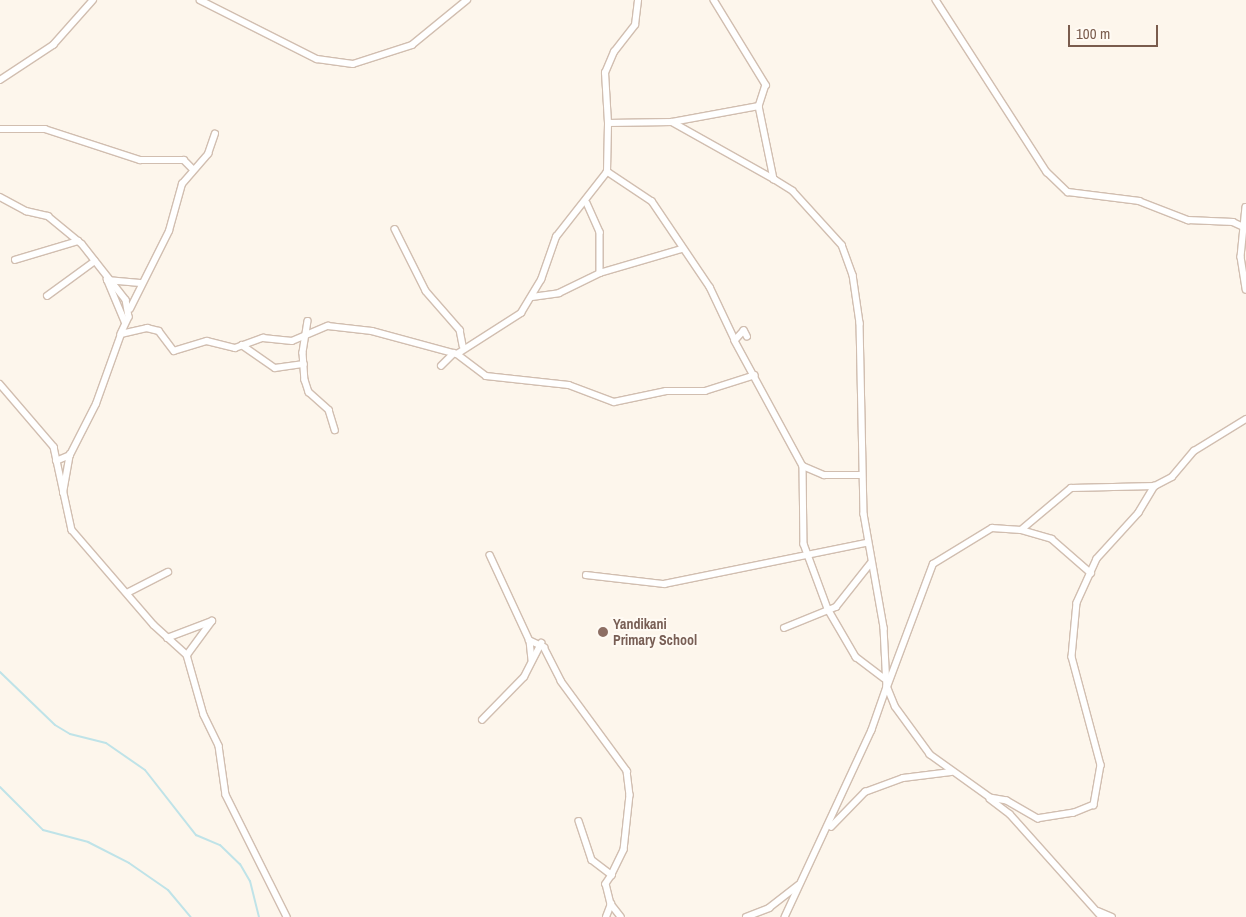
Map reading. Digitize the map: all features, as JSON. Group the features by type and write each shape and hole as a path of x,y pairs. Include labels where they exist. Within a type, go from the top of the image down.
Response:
{"street":[{"path":"0,80 53,45 93,0"},
{"path":"200,0 317,59 354,64 412,45 467,0"},
{"path":"441,366 463,346 506,324 532,297 549,248 587,203 607,172 608,123 605,73 614,52 635,25 638,0"},
{"path":"714,0 766,85 759,106 774,179"},
{"path":"936,0 1046,172 1068,192 1139,201 1188,220 1233,222 1244,228"},
{"path":"608,123 672,122 759,106"},
{"path":"672,122 793,191 842,245 853,275 860,324 862,475 866,543 884,628 884,678 895,708 930,755 1010,814 1100,914 1112,917"},
{"path":"0,129 45,129 140,160 184,160 192,168"},
{"path":"62,498 70,455 96,404 120,334 140,284 169,231 175,197 192,168 208,154 215,134"},
{"path":"607,172 652,202 724,312 734,341 756,375 803,466 808,556 828,609 856,657 884,678"},
{"path":"0,197 26,211 48,216 78,241 95,261 107,280 125,323"},
{"path":"587,203 600,232 600,273"},
{"path":"1246,207 1244,228 1246,290"},
{"path":"395,229 426,291 460,330 463,346"},
{"path":"15,260 78,241"},
{"path":"532,297 558,293 600,273 682,249"},
{"path":"47,296 95,261"},
{"path":"107,280 140,284"},
{"path":"107,280 121,292 130,309"},
{"path":"308,321 305,337 304,364 309,392 329,410 335,430"},
{"path":"120,334 147,328 160,331 174,351 207,340 242,345 263,338 292,341 328,326 372,330 456,353 486,376 569,385 614,402 666,392 705,391 756,375"},
{"path":"734,341 744,331 747,336"},
{"path":"242,345 275,368 304,364"},
{"path":"0,384 48,437 56,460 62,498 72,530 167,638 187,656 204,715 219,746 226,795 286,917"},
{"path":"990,798 1007,801 1038,819 1074,814 1094,805 1098,795 1100,765 1072,658 1077,603 1091,573 1155,486 1172,477 1194,451 1246,418"},
{"path":"56,460 70,455"},
{"path":"803,466 824,475 862,475"},
{"path":"1020,530 1071,488 1155,486"},
{"path":"785,917 828,830 887,687 933,564 992,528 1020,530 1052,539 1091,573"},
{"path":"586,575 664,584 866,543"},
{"path":"490,555 529,640 532,660"},
{"path":"784,628 836,607 870,564"},
{"path":"127,593 168,572"},
{"path":"167,638 212,622 187,656"},
{"path":"529,640 540,643 561,681 627,771 630,795 624,850 606,884 611,904 620,917"},
{"path":"482,720 524,677 540,643"},
{"path":"828,830 865,792 903,778 951,772"},
{"path":"579,821 592,860 612,875"},
{"path":"746,917 769,908 800,884"},
{"path":"606,917 611,904"}],"waterway":[{"path":"0,672 55,725 70,734 106,743 145,770 196,835 220,845 240,864 250,881 259,917"},
{"path":"0,787 43,830 88,842 129,863 168,890 191,917"}],"place":[{"name":"Yandikani Primary School","path":"603,632"}]}
